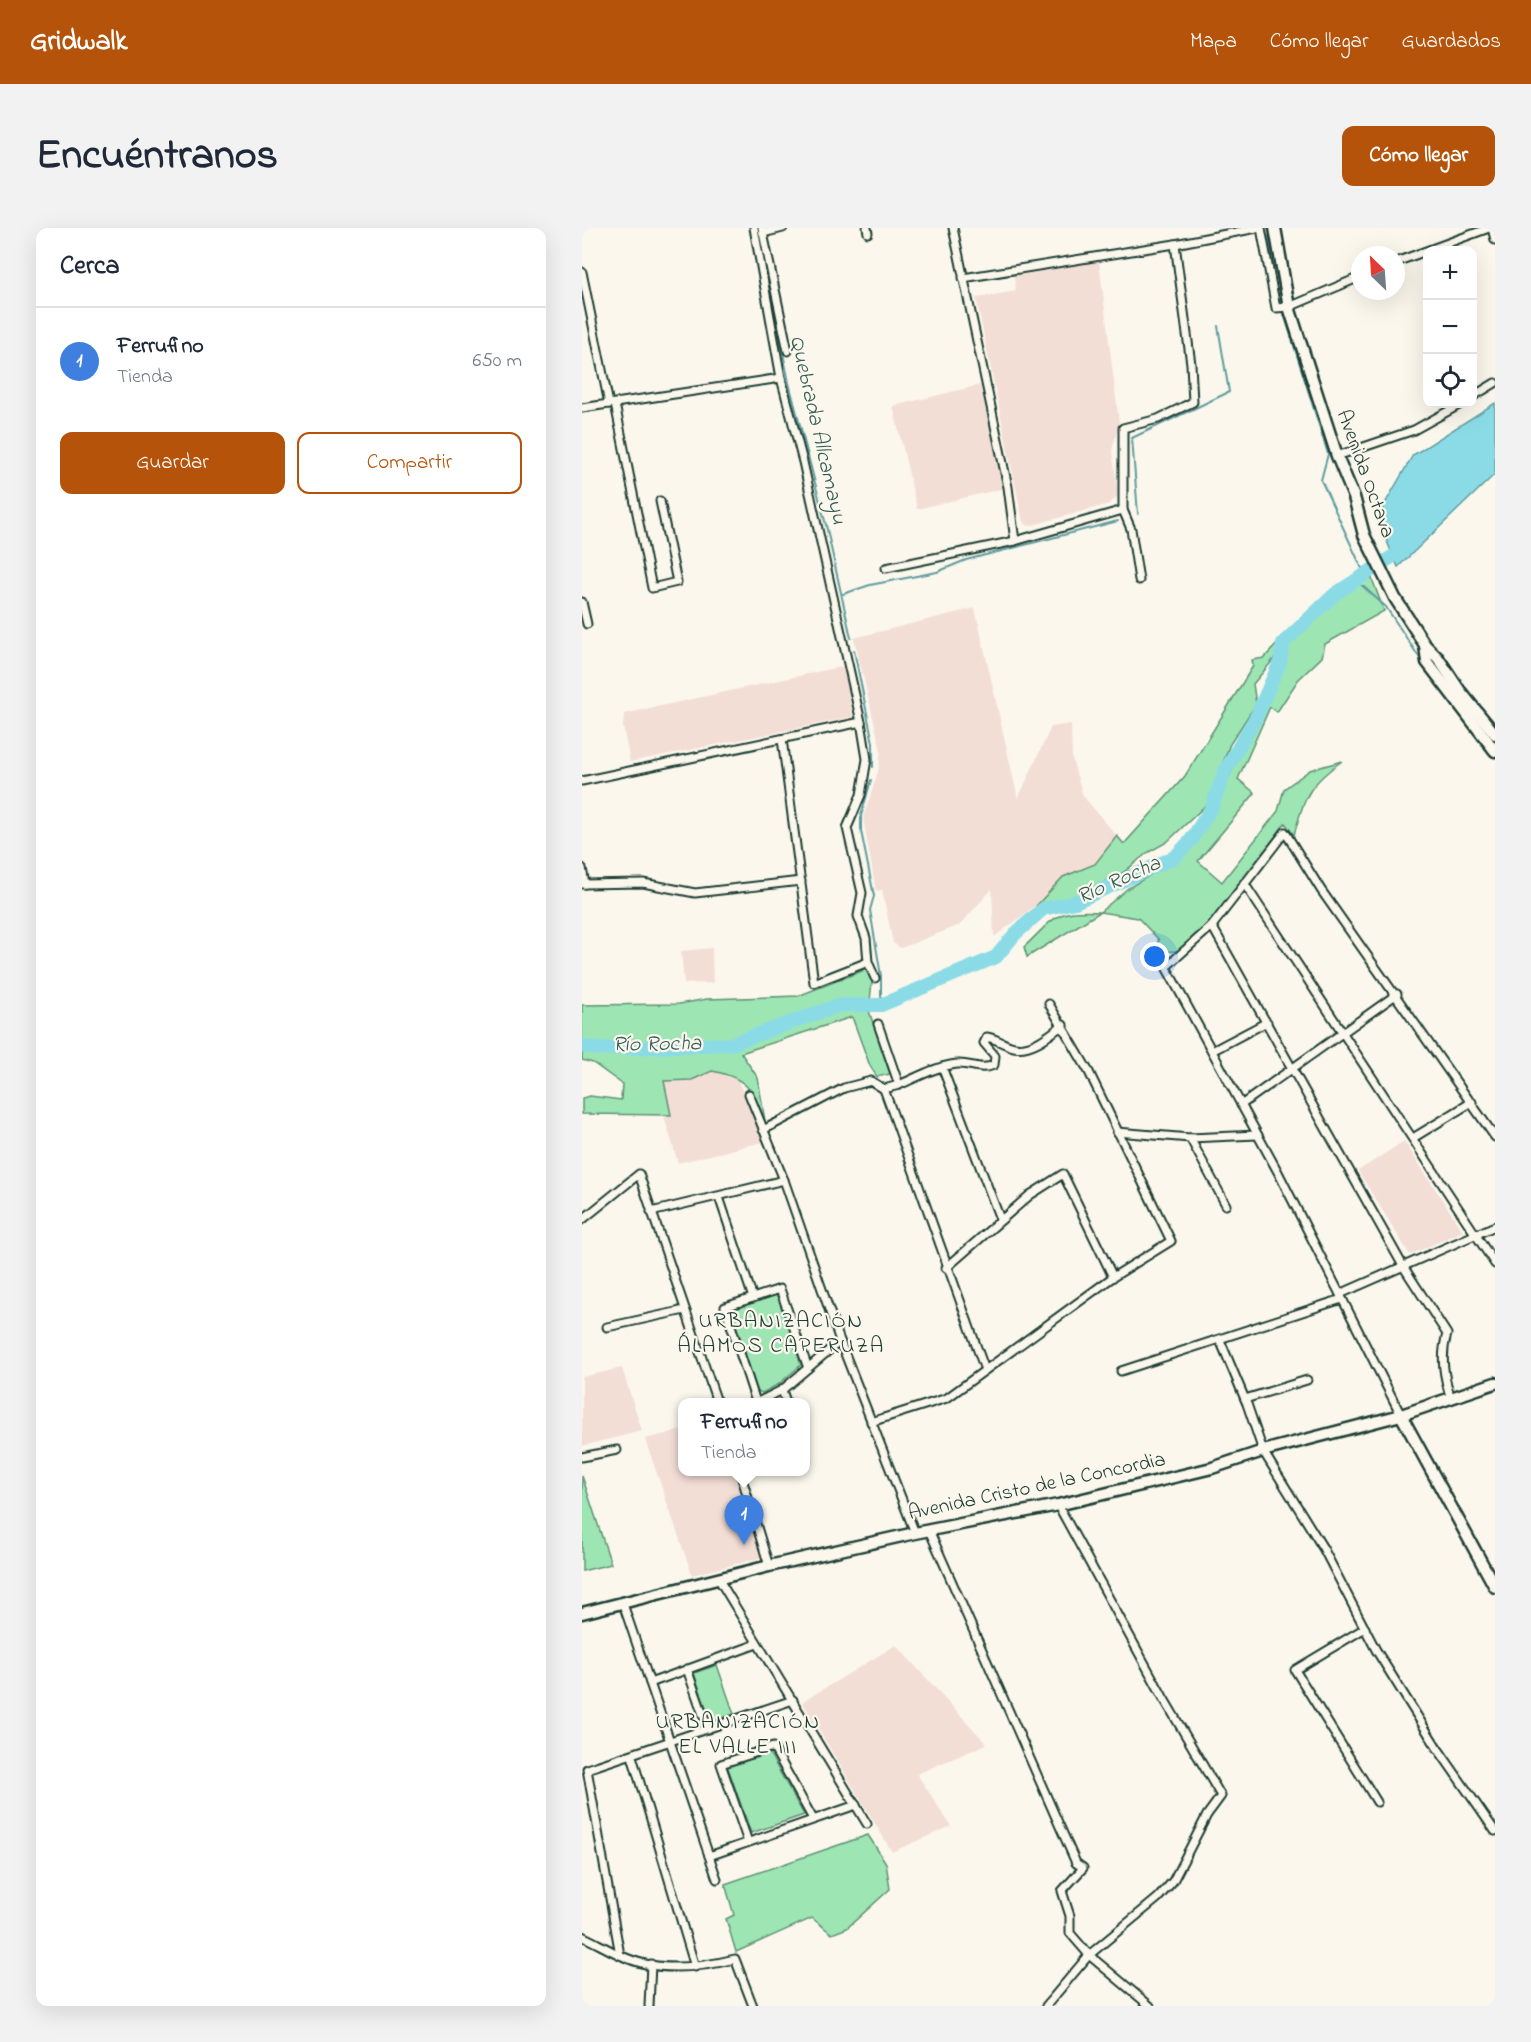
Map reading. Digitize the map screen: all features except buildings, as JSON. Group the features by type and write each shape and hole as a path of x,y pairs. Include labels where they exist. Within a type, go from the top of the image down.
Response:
{"main road":[{"name":"Avenida Octava","path":"1275,228 1288,307 1337,456 1354,497 1364,535 1395,598 1425,645 1438,658 1460,691 1495,734"},
{"name":"Avenida Octava","path":"1425,645 1427,662 1495,751"},
{"name":"Avenida Cristo de la Concordia","path":"582,1614 717,1578 929,1530 1058,1505 1212,1468 1263,1451 1401,1415 1495,1383"},
{"path":"1401,1415 1495,1587"}],"street":[{"path":"754,228 781,378 806,474 861,722 867,759 861,795 847,828 862,893 858,916 866,938 868,962 875,978"},
{"path":"783,228 762,230 788,351"},
{"path":"953,228 1008,487 1015,541"},
{"path":"963,278 1259,228"},
{"name":"Avenida Octava","path":"1259,228 1276,308 1288,307"},
{"path":"1405,259 1491,228 1495,240"},
{"path":"1139,580 1131,529 1123,510 1123,428 1158,419 1193,402 1191,364 1175,244"},
{"path":"582,272 652,588 677,582 660,501"},
{"path":"1288,307 1351,281"},
{"path":"582,408 781,378"},
{"path":"1477,394 1495,383"},
{"path":"1337,456 1414,430 1454,408"},
{"path":"886,568 1015,541 1123,510"},
{"path":"582,602 587,624"},
{"path":"582,781 861,722"},
{"path":"782,739 814,983 868,962"},
{"path":"1401,1415 1257,1135 1166,967 1212,926 1285,832 1321,890 1397,994 1495,1137"},
{"path":"582,868 584,884 643,883 695,893 801,881"},
{"path":"1244,884 1495,1264"},
{"path":"1212,926 1403,1266 1447,1334 1443,1348 1444,1376 1451,1399"},
{"path":"1241,1105 1397,994"},
{"path":"871,1422 946,1398 1113,1277 1171,1241 1063,1025 1049,1004"},
{"path":"1212,1051 1267,1022"},
{"path":"878,1024 899,1085"},
{"path":"884,1089 942,1067 960,1064 984,1069 994,1065 995,1056 984,1043 987,1037 1000,1039 1006,1045 1017,1048 1029,1046 1063,1025"},
{"path":"942,1067 1000,1219"},
{"path":"763,1130 844,1088 871,1081 884,1089 946,1268 985,1370"},
{"path":"749,1094 784,1180 840,1341 915,1533"},
{"path":"1413,1138 1472,1102"},
{"path":"1117,1131 1191,1138 1257,1135"},
{"path":"1191,1138 1226,1205"},
{"path":"582,1220 639,1174 716,1398"},
{"path":"946,1268 1000,1219 1030,1195 1063,1174 1113,1277"},
{"path":"651,1212 784,1180"},
{"path":"719,1197 753,1298"},
{"path":"1121,1371 1220,1340 1341,1296 1495,1226"},
{"path":"756,1398 725,1307 780,1289 808,1368"},
{"path":"607,1327 685,1310"},
{"path":"1220,1340 1245,1399 1263,1451 1323,1548 1365,1628 1436,1746 1495,1831"},
{"path":"765,1398 782,1390 840,1341"},
{"path":"1245,1399 1307,1380"},
{"path":"782,1390 785,1398"},
{"path":"582,1457 617,1450"},
{"path":"741,1476 770,1566"},
{"path":"1046,2006 1089,1955 1158,1898 1173,1881 1207,1815 1221,1796 1163,1697 1058,1505"},
{"path":"929,1530 1076,1863 1083,1868 1062,1891 1070,1916 1070,1934 1089,1955 1150,2006"},
{"path":"717,1578 867,1824"},
{"path":"623,1604 717,1879"},
{"path":"1365,1628 1295,1670 1377,1802"},
{"path":"650,1683 758,1644"},
{"path":"687,1669 708,1730"},
{"path":"620,1955 586,1769 632,1756 793,1700"},
{"path":"748,1842 721,1764 773,1747 813,1819"},
{"path":"632,1756 695,1967"},
{"path":"582,1787 591,1790"},
{"path":"709,1856 856,1804"},
{"path":"582,1936 620,1955 651,1964 695,1967 735,1959 753,2006"},
{"path":"649,2006 651,1964"}],"shaded area":[{"path":"1099,261 1119,422 1112,451 1117,497 1109,504 1029,526 1023,522 976,298 1016,291 1014,276"},
{"path":"980,385 1005,488 917,509 893,406"},
{"path":"975,608 1018,799 1051,727 1071,724 1072,759 1083,796 1117,836 1095,864 1063,877 1037,905 994,937 992,889 960,925 901,948 893,943 882,890 876,891 863,818 878,772 881,751 854,638"},
{"path":"844,666 853,717 630,762 623,727 624,714"},
{"path":"712,948 713,983 684,984 681,951"},
{"path":"712,1071 738,1080 763,1142 678,1163 664,1116 671,1115 664,1081 692,1080"},
{"path":"1404,1141 1463,1231 1410,1255 1358,1171"},
{"path":"622,1368 642,1431 582,1446 582,1377"},
{"path":"678,1431 678,1476 735,1476 761,1558 692,1575 645,1439"},
{"path":"896,1645 987,1744 917,1774 951,1826 892,1852 802,1702"}],"green space":[{"path":"1371,576 1384,611 1325,644 1322,657 1298,680 1277,712 1270,707 1238,779 1255,793 1198,861 1222,882 1278,811 1284,789 1310,770 1342,761 1322,777 1309,792 1294,835 1285,823 1219,913 1183,951 1152,952 1159,940 1138,918 1100,912 1128,888 1175,861 1194,844 1215,810 1231,773 1269,701 1289,644 1339,598"},
{"path":"1278,643 1274,659 1253,684 1256,704 1230,744 1207,804 1167,842 1147,853 1124,872 1075,897 1037,905 1063,877 1095,864 1117,836 1124,844 1185,776 1253,666 1252,660 1264,658"},
{"path":"1073,912 1100,912 1027,957 1024,947 1057,917"},
{"path":"867,969 872,981 870,1001 837,1002 728,1040 599,1044 582,1042 582,1005 679,1004 707,999 798,996"},
{"path":"842,1009 869,1011 890,1074 877,1077 870,1066 852,1017 741,1053 758,1078 765,1121 747,1087 734,1077 712,1071 692,1080 664,1081 671,1115 582,1114 582,1098 590,1096 621,1100 622,1084 593,1063 582,1060 582,1051 595,1054 733,1048"},
{"path":"775,1295 780,1298 801,1365 779,1384 762,1393 757,1391 732,1313 736,1308"},
{"path":"582,1476 611,1564 582,1571"},
{"path":"717,1665 734,1714 711,1722 694,1673"},
{"path":"768,1751 804,1815 751,1833 727,1765"},
{"path":"868,1835 886,1863 890,1889 847,1928 832,1934 812,1918 736,1952 726,1919 734,1915 725,1884"}],"water":[{"path":"1495,403 1495,474 1398,567 1381,528 1383,507 1413,455"}],"waterway":[{"name":"Quebrada Allcamayu","path":"758,228 789,383 826,525 851,638"},
{"path":"1268,236 1282,301"},
{"path":"1284,314 1328,454 1321,480 1365,575"},
{"path":"1138,514 1132,438 1229,392 1218,326"},
{"path":"843,594 870,585 937,572 966,560 1118,521"},
{"name":"Río Rocha","path":"582,1046 597,1049 731,1044 840,1005 881,1005 996,957 1015,934 1043,909 1075,902 1175,857 1191,840 1212,807 1225,771 1256,717 1280,662 1283,643 1335,594 1407,547"},
{"path":"1356,580 1386,607 1419,657"},
{"name":"Quebrada Allcamayu","path":"854,650 873,743 873,767"},
{"path":"1435,663 1438,668"},
{"name":"Quebrada Allcamayu","path":"871,780 861,816 861,831 874,896 870,910 881,976 881,1005"}],"place":[{"name":"Ferrufino","path":"744,1545"}],"district":[{"name":"URBANIZACIÓN ÁLAMOS CAPERUZA","path":"781,1334"},
{"name":"URBANIZACIÓN EL VALLE III","path":"738,1736"}]}
